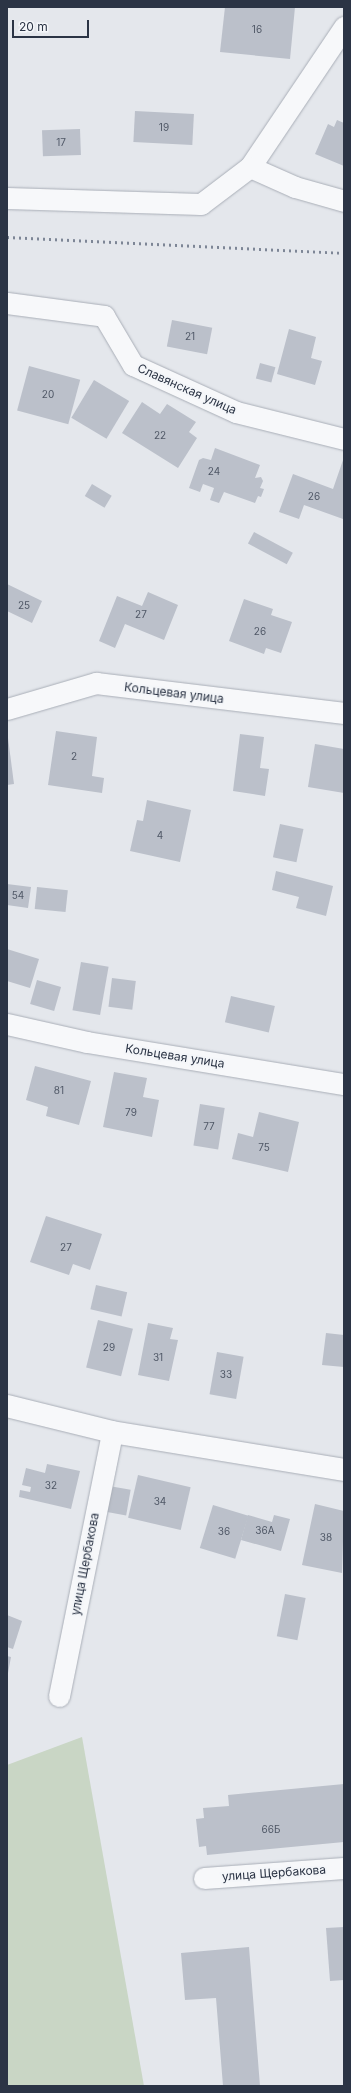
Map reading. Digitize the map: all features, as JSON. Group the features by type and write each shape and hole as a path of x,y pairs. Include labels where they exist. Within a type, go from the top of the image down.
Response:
{"street":[{"path":"7,198 201,204 250,167 344,27"},
{"path":"250,167 295,187 344,200"},
{"name":"Славянская улица","path":"7,303 104,316 133,365 236,412 344,439"},
{"name":"Кольцевая улица","path":"7,709 96,683 344,713"},
{"name":"Кольцевая улица","path":"7,1024 87,1042 344,1084"},
{"path":"7,1406 112,1432 344,1470"},
{"name":"улица Щербакова","path":"59,1696 112,1432"},
{"name":"улица Щербакова","path":"204,1878 344,1868"}],"green space":[{"path":"82,1737 144,2086 7,2086 7,1765"}],"building":[{"path":"225,7 295,7 290,59 220,52"},
{"path":"135,111 194,114 192,145 133,142"},
{"path":"337,120 344,123 344,166 315,154 328,124 334,127"},
{"path":"80,129 81,155 43,156 42,130"},
{"path":"172,320 212,328 207,354 167,347"},
{"path":"289,329 316,337 311,358 322,361 315,385 277,374"},
{"path":"260,363 275,367 271,383 256,378"},
{"path":"29,366 80,380 68,424 17,410"},
{"path":"94,380 129,401 106,439 71,418"},
{"path":"142,402 160,414 167,404 196,422 189,432 197,438 178,468 122,433"},
{"path":"215,448 260,465 255,478 261,477 263,481 260,488 264,489 261,497 258,496 255,503 224,492 219,503 210,500 214,488 203,484 200,492 189,488 199,460 203,458 211,460"},
{"path":"343,460 343,519 304,505 299,519 279,512 293,474 333,489"},
{"path":"92,484 112,496 105,508 85,496"},
{"path":"254,532 293,553 287,564 248,543"},
{"path":"7,584 42,601 32,623 7,611"},
{"path":"148,592 178,605 164,640 125,624 115,648 99,641 117,596 142,606"},
{"path":"244,599 273,609 271,615 292,622 281,653 266,648 264,654 229,641"},
{"path":"56,731 97,737 92,776 104,778 102,793 48,785"},
{"path":"240,734 264,737 260,768 269,769 265,796 233,791"},
{"path":"8,738 14,784 7,785 7,739"},
{"path":"315,744 344,749 344,793 308,787"},
{"path":"147,800 191,810 180,862 130,851 137,820 143,821"},
{"path":"280,824 303,829 296,862 273,857"},
{"path":"276,871 333,886 326,916 296,908 299,897 272,890"},
{"path":"7,884 31,887 28,908 7,905"},
{"path":"37,887 68,890 66,912 35,909"},
{"path":"7,949 39,959 30,988 7,981"},
{"path":"81,962 109,967 100,1015 72,1010"},
{"path":"112,978 136,981 132,1010 108,1007"},
{"path":"37,980 61,987 54,1011 30,1004"},
{"path":"231,996 275,1006 269,1032 225,1022"},
{"path":"35,1066 91,1081 79,1125 46,1116 48,1107 26,1100"},
{"path":"114,1072 147,1078 143,1097 159,1100 152,1137 103,1127"},
{"path":"200,1104 225,1108 218,1149 193,1145"},
{"path":"259,1112 299,1122 288,1172 232,1159 238,1133 253,1137"},
{"path":"46,1216 102,1234 90,1270 73,1264 69,1275 30,1262"},
{"path":"96,1285 127,1292 122,1317 90,1309"},
{"path":"98,1320 133,1329 121,1376 86,1368"},
{"path":"148,1323 173,1328 170,1339 178,1340 169,1381 138,1375"},
{"path":"326,1333 344,1335 344,1367 322,1365"},
{"path":"217,1352 244,1357 236,1399 210,1394"},
{"path":"47,1464 80,1471 71,1509 19,1497 20,1490 30,1492 31,1487 22,1485 26,1468 45,1473"},
{"path":"138,1475 191,1487 181,1530 128,1518"},
{"path":"109,1486 131,1490 126,1515 104,1512"},
{"path":"315,1504 344,1511 342,1573 302,1565"},
{"path":"213,1505 248,1516 235,1559 200,1548"},
{"path":"248,1515 272,1522 274,1515 290,1519 281,1551 241,1540"},
{"path":"285,1594 306,1598 297,1640 277,1636"},
{"path":"7,1615 22,1621 13,1649 7,1647"},
{"path":"7,1656 11,1657 8,1673 7,1673"},
{"path":"344,1784 344,1842 207,1855 206,1846 199,1847 196,1819 204,1818 203,1808 229,1806 228,1795"},
{"path":"344,1927 344,1980 330,1981 326,1928"},
{"path":"249,1947 260,2086 223,2086 216,1998 185,2000 181,1953"}],"railway":[{"path":"7,237 344,253"}]}
